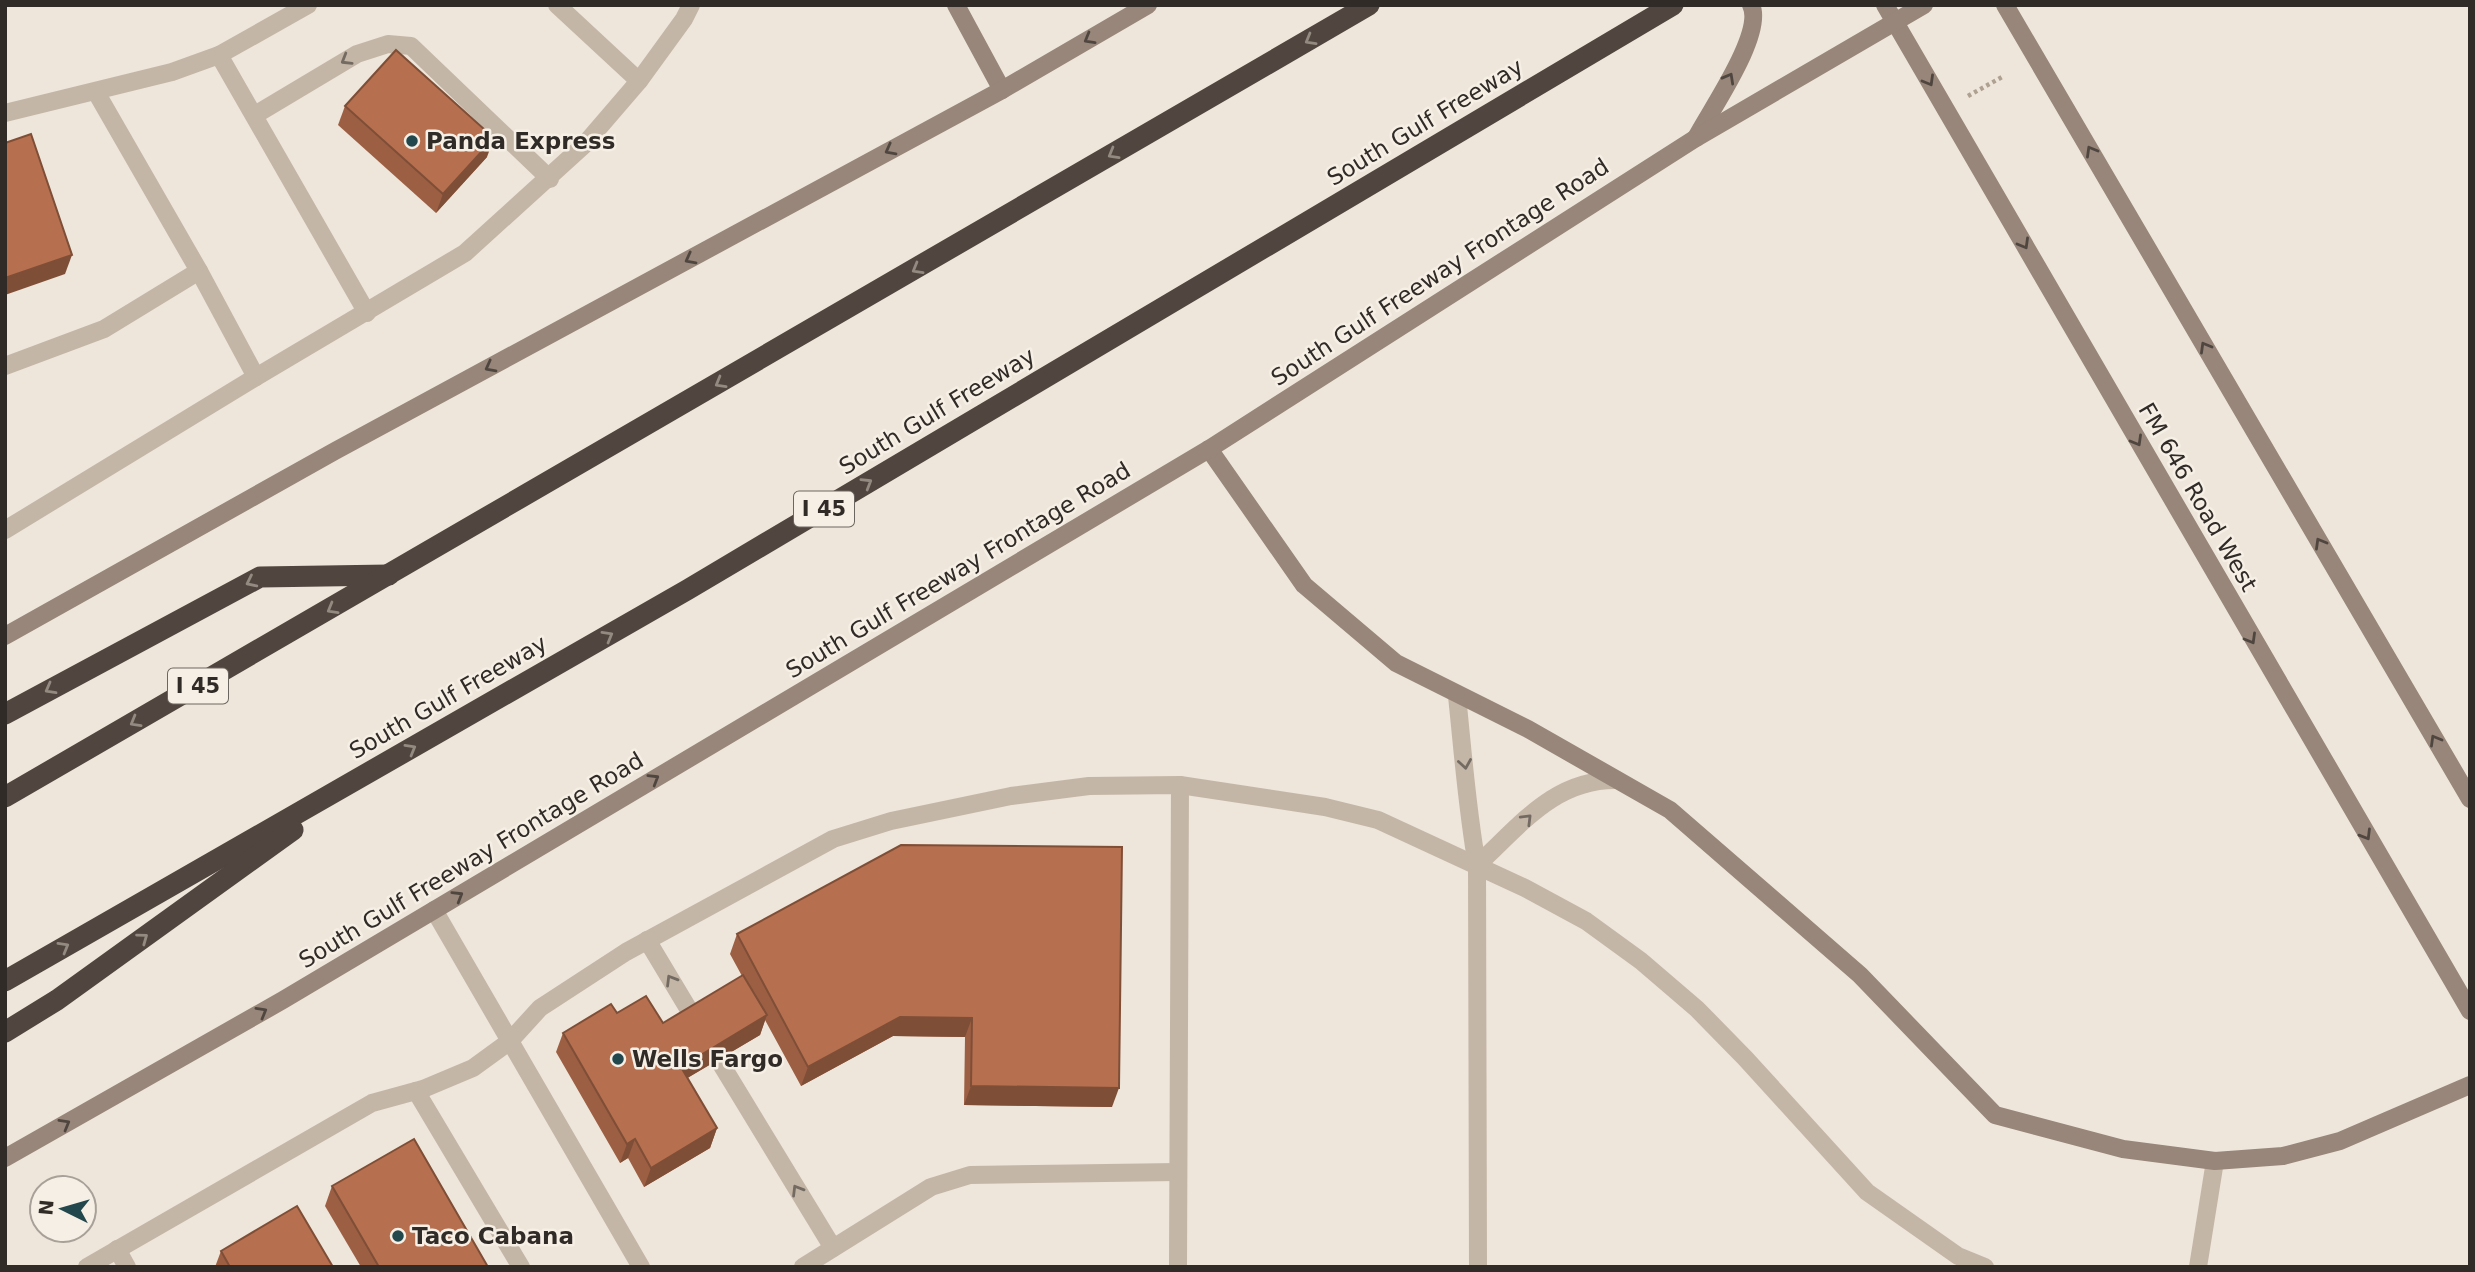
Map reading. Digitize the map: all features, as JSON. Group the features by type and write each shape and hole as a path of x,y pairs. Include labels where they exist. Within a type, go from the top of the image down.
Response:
{"highway":[{"name":"I 45","path":"5,797 1369,5"},
{"name":"South Gulf Freeway","path":"5,981 687,590 1673,5"},
{"path":"5,714 260,577 391,575"},
{"path":"5,1032 57,1000 384,764"}],"main road":[{"path":"956,5 1002,90"},
{"path":"5,636 335,451 1002,90 1148,5"},
{"path":"1696,138 1751,38 1754,11 1751,5"},
{"name":"FM 646 Road West","path":"1885,5 2470,1012"},
{"name":"South Gulf Freeway Frontage Road","path":"5,1157 434,910 1209,449 1696,138 1924,5"},
{"path":"2005,5 2470,799"},
{"path":"1209,449 1304,585 1396,663 1457,696 1528,729 1670,810 1860,975 1995,1115 2123,1149 2216,1161 2284,1156 2340,1141 2470,1085"}],"lane":[{"path":"5,113 172,72 219,55 308,5"},
{"path":"557,5 639,81"},
{"path":"5,530 465,253 550,179 639,81 684,19 691,5"},
{"path":"255,115 357,54 388,44 411,46 550,179"},
{"path":"219,55 367,313"},
{"path":"96,92 199,271 256,377"},
{"path":"5,366 104,329 199,271"},
{"path":"1457,696 1468,786 1468,817 1477,865 1478,1267"},
{"path":"1477,865 1548,798 1596,779 1617,780"},
{"path":"1178,1267 1181,785"},
{"path":"88,1267 372,1102 416,1091 473,1068 510,1041 540,1008 648,940 833,839 957,805 1089,786 1181,785 1325,807 1378,820 1477,865 1586,921 1642,961 1745,1058 1867,1192 1958,1256 1985,1267"},
{"path":"434,910 641,1267"},
{"path":"648,940 695,1020"},
{"path":"718,1059 833,1248"},
{"path":"416,1091 521,1267"},
{"path":"2198,1267 2216,1161"},
{"path":"803,1267 931,1187 970,1175 1178,1172"},
{"path":"117,1250 127,1267"}],"path":[{"path":"1967,97 2002,77"}],"building":[{"name":"Panda Express","path":"396,50 494,138 443,194 345,106"},
{"path":"31,134 72,255 5,278 5,143"},
{"path":"901,845 1122,847 1119,1088 971,1086 972,1018 900,1017 808,1067 737,934"},
{"path":"743,975 767,1015 681,1067 717,1128 651,1168 635,1139 627,1144 563,1033 611,1004 617,1013 646,996 663,1023"},
{"name":"Taco Cabana","path":"414,1139 488,1267 379,1267 332,1186"},
{"path":"297,1206 333,1267 230,1267 221,1251"}],"place":[{"name":"Panda Express","path":"412,141"},
{"name":"Wells Fargo","path":"618,1059"},
{"name":"Taco Cabana","path":"398,1236"}]}
